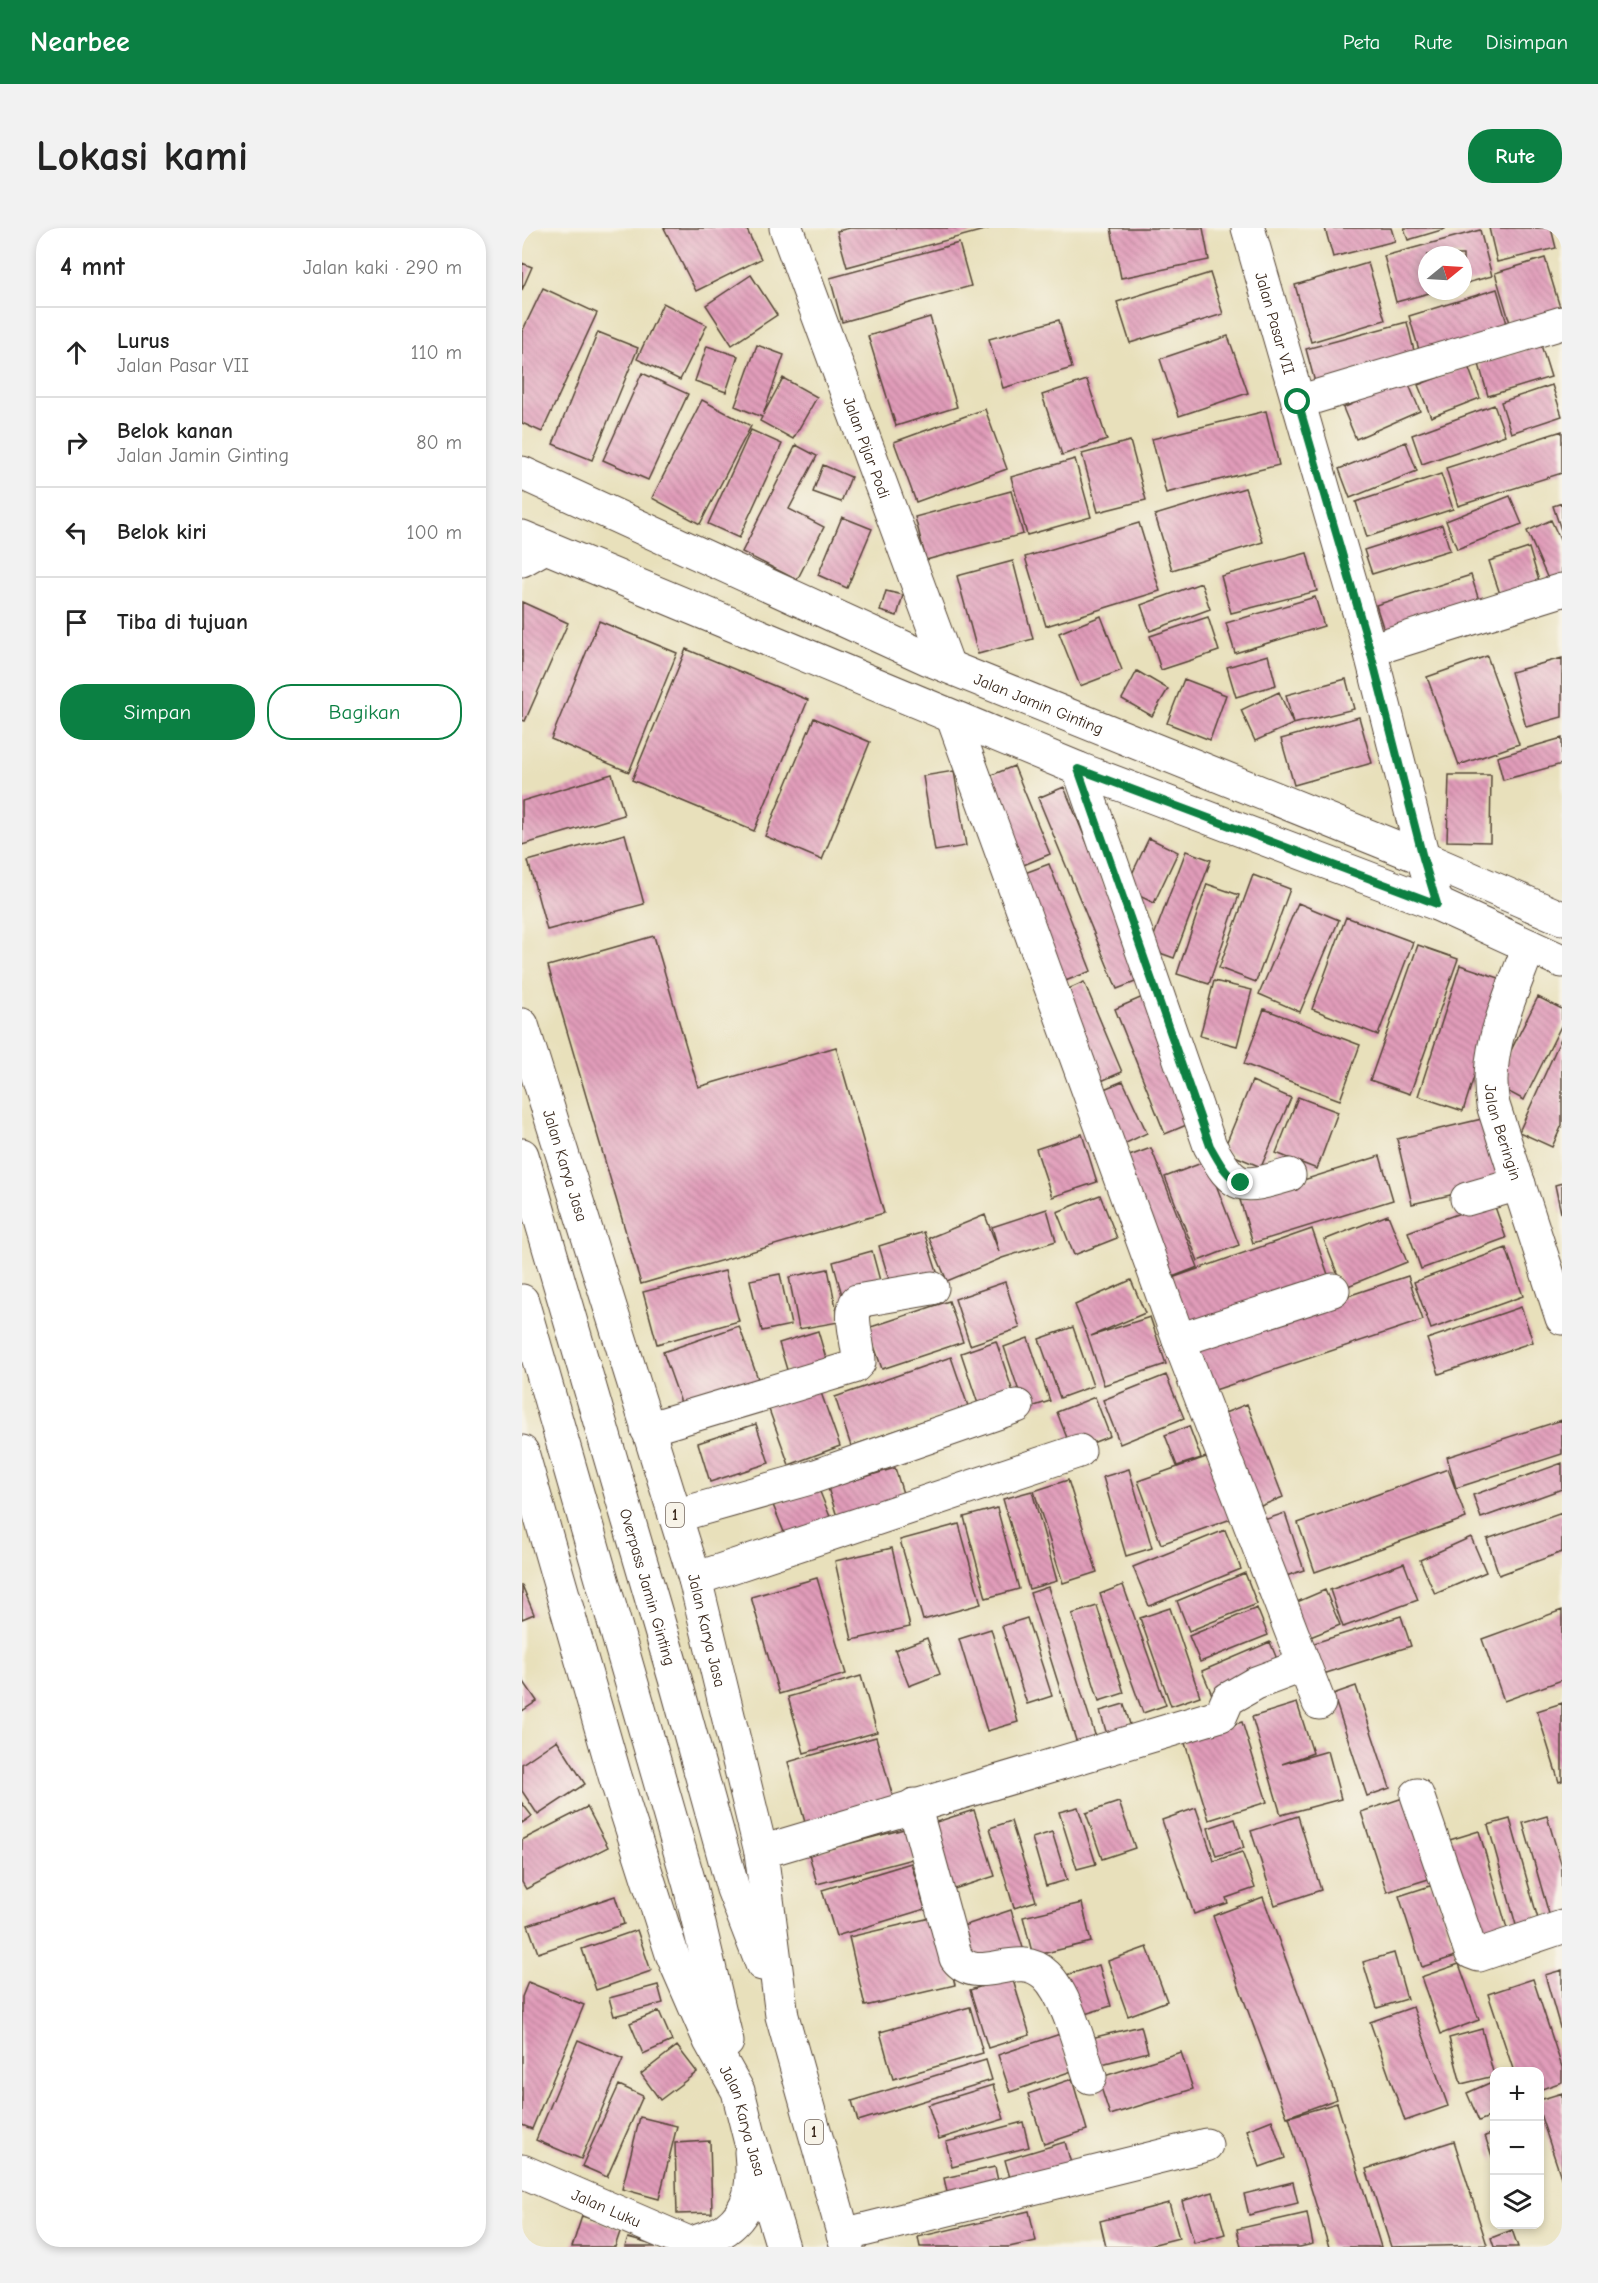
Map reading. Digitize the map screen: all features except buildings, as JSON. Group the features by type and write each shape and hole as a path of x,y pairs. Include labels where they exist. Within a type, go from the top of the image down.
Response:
{"main road":[{"name":"Jalan Pijar Podi","path":"786,228 948,666"},
{"name":"Jalan Pasar VII","path":"1248,228 1370,650 1423,858 1437,904"},
{"path":"1298,402 1562,323"},
{"name":"Jalan Jamin Ginting","path":"522,473 948,666 1423,858 1562,918"},
{"path":"530,548 1078,769 1437,904 1562,961"},
{"path":"1370,650 1562,590"},
{"path":"953,718 1179,1340 1319,1703"},
{"path":"1078,769 1210,1146 1224,1171 1230,1178 1241,1183 1257,1184 1289,1175"},
{"name":"Jalan Beringin","path":"1530,946 1496,1038 1490,1079 1493,1105 1562,1318"},
{"name":"Jalan Karya Jasa","path":"522,1025 695,1579 761,1852 782,2016 845,2241"},
{"name":"Overpass Jamin Ginting","path":"522,1155 675,1679 733,1889 782,2016"},
{"path":"1467,1199 1519,1184"},
{"path":"647,1429 854,1367 859,1362 854,1314 854,1305 857,1301 932,1288"},
{"path":"1179,1340 1333,1290"},
{"path":"522,1301 690,1886 738,2091"},
{"path":"675,1516 810,1478 1017,1406"},
{"path":"695,1579 1079,1451"},
{"name":"Jalan Karya Jasa","path":"522,1452 615,1776 672,1954 710,2041 738,2091 783,2247"},
{"path":"761,1852 1221,1715 1228,1699 1256,1683 1288,1671"},
{"path":"1417,1796 1471,1952 1479,1955 1562,1927"},
{"path":"914,1805 956,1958 967,1969 980,1970 1016,1964 1030,1965 1048,1977 1064,2003 1090,2077"},
{"name":"Jalan Luku","path":"522,2171 694,2246 725,2230 741,2215 751,2194 753,2173 750,2139"},
{"path":"845,2241 1206,2145"}],"route":[{"path":"1241,1183 1230,1178 1224,1171 1210,1146 1078,769 1437,904 1423,858 1370,650 1298,402"}]}
